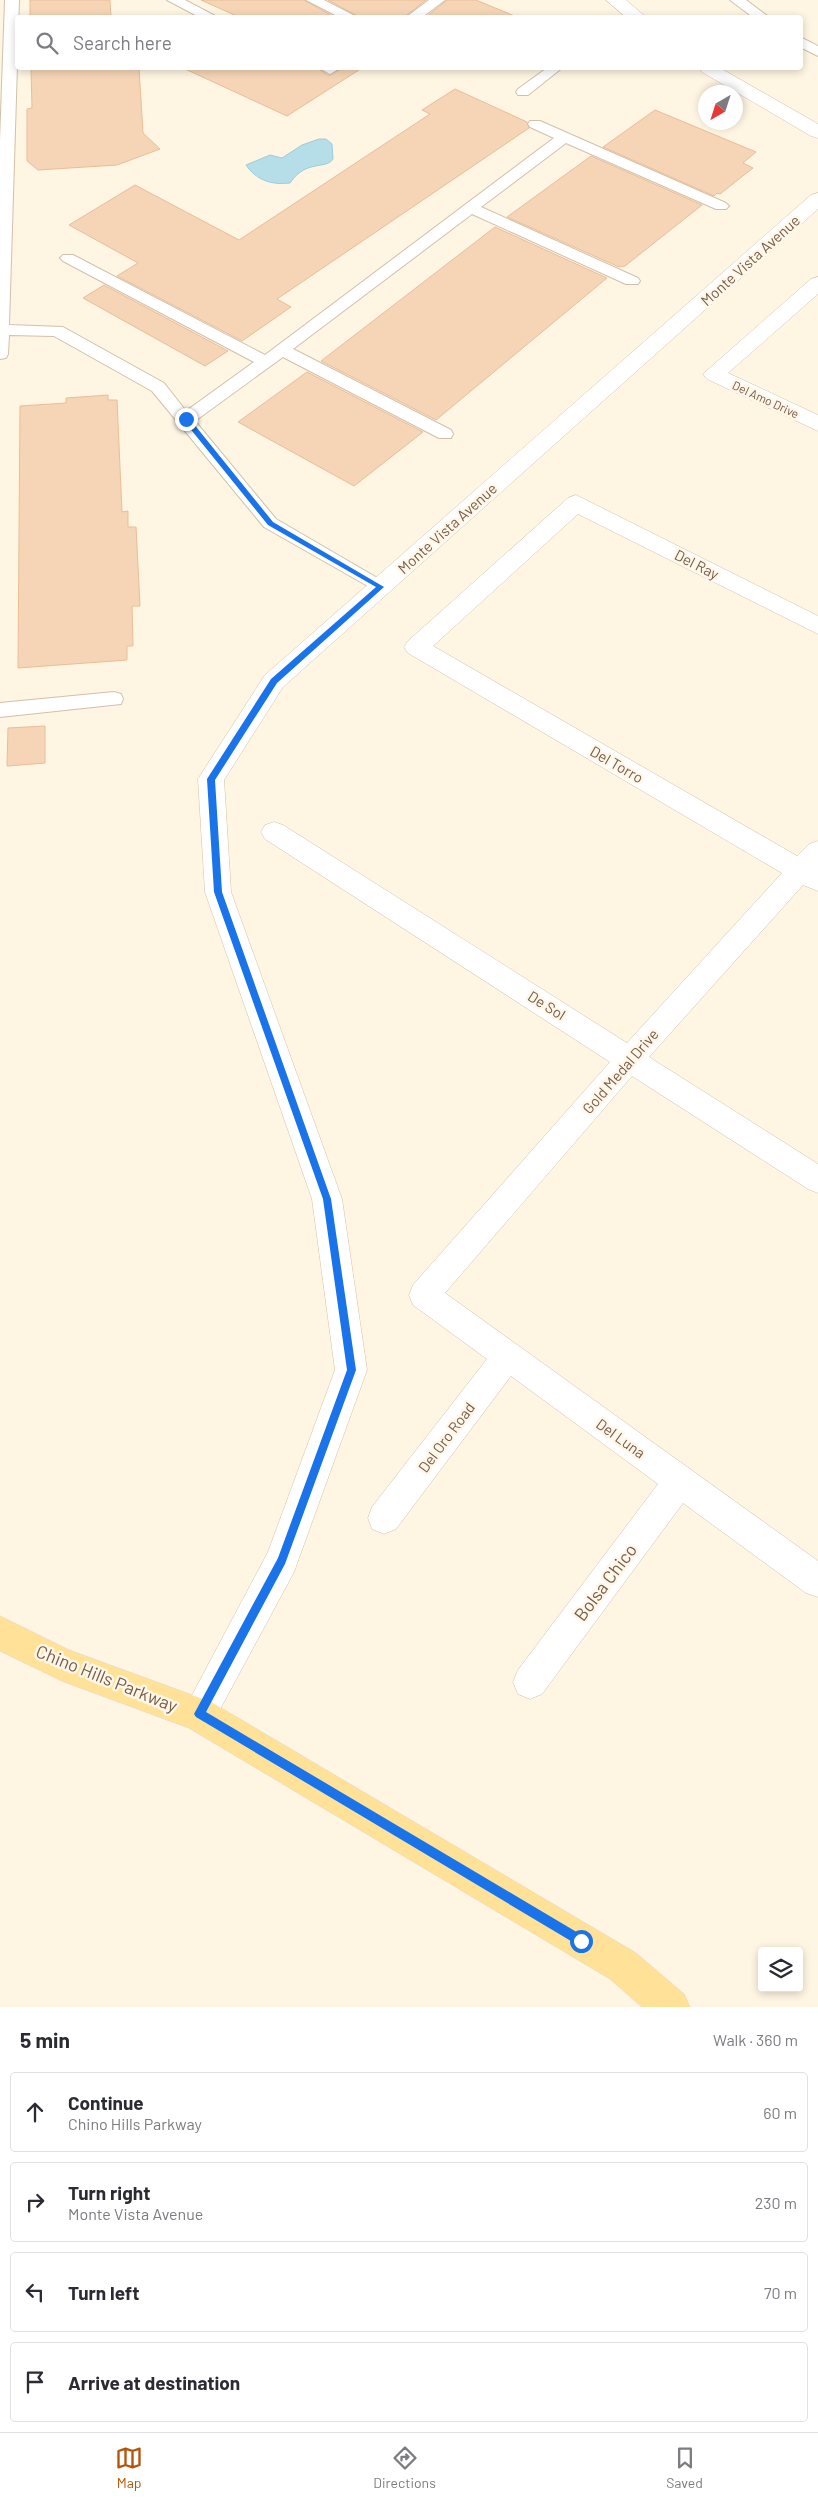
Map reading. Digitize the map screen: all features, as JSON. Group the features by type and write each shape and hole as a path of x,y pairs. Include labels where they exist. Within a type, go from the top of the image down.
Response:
{"main road":[{"name":"Chino Hills Parkway","path":"0,1632 62,1664 199,1714 623,1966 671,2007"}],"street":[{"path":"616,0 635,15"},
{"path":"711,70 818,132"},
{"name":"Monte Vista Avenue","path":"199,1714 282,1560 351,1370 327,1199 218,892 211,779 274,681 818,200"},
{"name":"Del Amo Drive","path":"818,283 714,374 818,424"},
{"name":"Del Ray","path":"416,647 576,503 818,626"},
{"name":"Del Torro","path":"416,647 812,867"},
{"name":"De Sol","path":"274,832 631,1058 818,1180"},
{"name":"Gold Medal Drive","path":"424,1295 631,1058 812,867"},
{"name":"Del Luna","path":"424,1295 818,1581"},
{"name":"Del Oro Road","path":"384,1518 508,1356"},
{"name":"Bolsa Chico","path":"530,1682 680,1481"}],"lane":[{"path":"0,354 12,0"},
{"path":"174,0 206,15"},
{"path":"313,0 346,15"},
{"path":"416,15 438,0"},
{"path":"737,0 760,15"},
{"path":"803,43 818,52"},
{"path":"523,92 552,70"},
{"path":"535,124 722,206"},
{"path":"186,419 266,362 565,137"},
{"path":"471,208 632,281"},
{"path":"68,258 266,362"},
{"path":"1,330 57,331 158,387 270,523 380,587"},
{"path":"282,350 445,434"},
{"path":"0,710 114,699"}],"water":[{"path":"319,139 326,139 332,144 333,159 326,164 302,171 290,183 265,181 255,175 246,165 270,155 282,158 302,145"}],"building":[{"path":"30,0 110,0 111,15 30,15"},
{"path":"201,0 304,0 331,15 234,15"},
{"path":"328,0 426,0 407,15 356,15"},
{"path":"447,0 476,0 512,15 429,15"},
{"path":"31,70 139,70 143,133 160,149 117,165 38,170 27,161 27,109 32,108"},
{"path":"187,70 320,70 329,76 339,70 359,70 287,116"},
{"path":"455,89 527,122 529,128 277,299 291,307 242,341 117,276 138,263 69,225 135,185 239,240 430,114 422,110"},
{"path":"655,110 698,128 698,130 703,130 756,152 743,163 753,168 720,194 717,193 714,196 603,147"},
{"path":"591,156 702,205 625,266 619,267 507,217"},
{"path":"495,227 607,278 436,420 321,361"},
{"path":"104,285 228,351 205,366 83,298"},
{"path":"307,372 423,432 354,486 238,422"},
{"path":"108,395 108,400 117,400 122,512 128,511 128,527 136,527 140,606 132,606 133,646 127,646 127,660 18,668 20,406 66,403 66,398"},
{"path":"45,726 45,763 7,766 8,728"}],"route":[{"path":"186,419 270,523 380,587 274,681 211,779 218,892 327,1199 351,1370 282,1560 199,1714 581,1941"}]}
